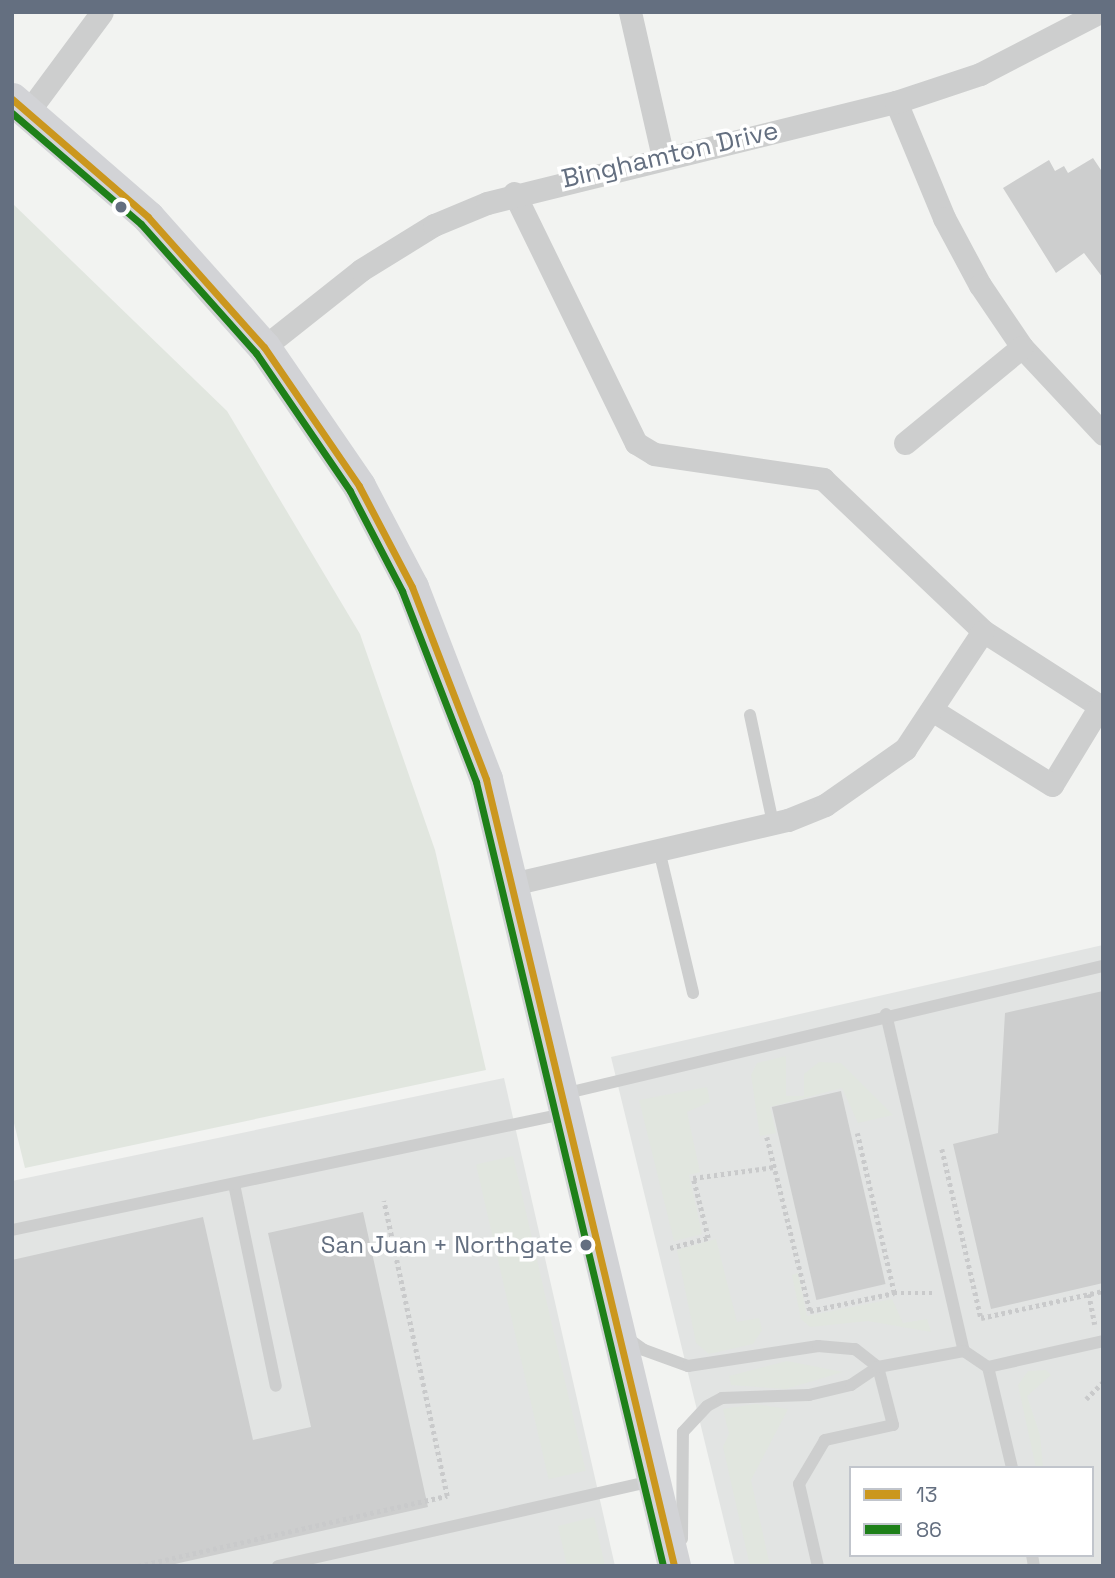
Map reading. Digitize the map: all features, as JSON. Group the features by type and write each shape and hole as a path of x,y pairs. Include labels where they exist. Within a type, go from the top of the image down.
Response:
{"main road":[{"path":"20,105 148,217 264,347 359,486 412,587 486,779 674,1566"}],"street":[{"path":"20,105 103,12"},
{"path":"630,12 663,157"},
{"name":"Binghamton Drive","path":"264,347 410,239 514,193 897,102 980,74 1100,12"},
{"path":"897,102 944,218 1023,347 1103,434"},
{"path":"514,193 636,443 654,454 823,479 983,631 1100,706 1052,785 932,710"},
{"path":"905,443 1023,347"},
{"path":"512,884 773,823 825,805 879,772 905,749 983,631"}],"lane":[{"path":"750,715 773,823"},
{"path":"659,850 693,993"},
{"path":"12,1230 234,1184 565,1104 887,1014 1103,966"},
{"path":"887,1014 964,1351 988,1367 1012,1466"},
{"path":"234,1184 276,1386"},
{"path":"619,1331 644,1350 688,1366 818,1346 855,1349 878,1367 893,1425 825,1440 799,1484 818,1566"},
{"path":"988,1367 1103,1341"},
{"path":"683,1566 683,1432 707,1406 722,1398 809,1395 851,1385 878,1367 964,1351"},
{"path":"278,1566 654,1480"}],"path":[{"path":"767,1137 810,1311 894,1293 857,1133"},
{"path":"942,1149 981,1318 1103,1290"},
{"path":"670,1248 708,1238 693,1178 774,1167"},
{"path":"138,1566 447,1496 384,1201"},
{"path":"1086,1399 1103,1382"}],"shaded area":[{"path":"12,203 227,411 360,634 435,850 486,1070 25,1168 12,1115"},
{"path":"1103,945 1103,1566 735,1566 611,1057"},
{"path":"786,1056 786,1096 804,1096 804,1074 819,1062 841,1063 893,1115 858,1123 842,1088 770,1107 776,1133 760,1136 751,1075 757,1063"},
{"path":"504,1078 615,1566 12,1566 12,1181"},
{"path":"707,1087 710,1102 687,1112 700,1172 689,1175 702,1234 674,1241 639,1100"},
{"path":"513,1156 586,1471 549,1479 476,1165"},
{"path":"716,1239 737,1322 759,1318 762,1330 753,1344 709,1354 696,1343 677,1250"},
{"path":"798,1273 807,1316 892,1299 903,1323 927,1319 931,1332 868,1321 810,1327 801,1319 792,1275"},
{"path":"787,1361 843,1372 786,1389 731,1385 729,1376"},
{"path":"1046,1370 1051,1375 1027,1396 1040,1435 1043,1466 1036,1466 1018,1385 1028,1371"},
{"path":"755,1404 788,1409 751,1480 770,1566 750,1566 723,1447 729,1434 723,1409"},
{"path":"594,1517 605,1566 567,1566 558,1526"}],"building":[{"path":"1093,158 1103,173 1103,278 1084,253 1056,273 1003,188 1049,160 1055,171 1064,166 1068,173"},
{"path":"1103,991 1103,1283 991,1309 953,1144 998,1133 1005,1013"},
{"path":"841,1091 886,1284 816,1300 772,1107"},
{"path":"363,1212 428,1507 166,1566 12,1566 12,1260 203,1217 253,1440 311,1427 268,1233"}],"transit line":[{"name":"13","path":"12,99 148,217 264,347 359,486 412,587 486,779 674,1566"},
{"name":"86","path":"12,113 141,224 256,353 350,491 402,591 476,782 663,1566"}],"place":[{"name":"San Juan + Northgate","path":"586,1245"}]}
